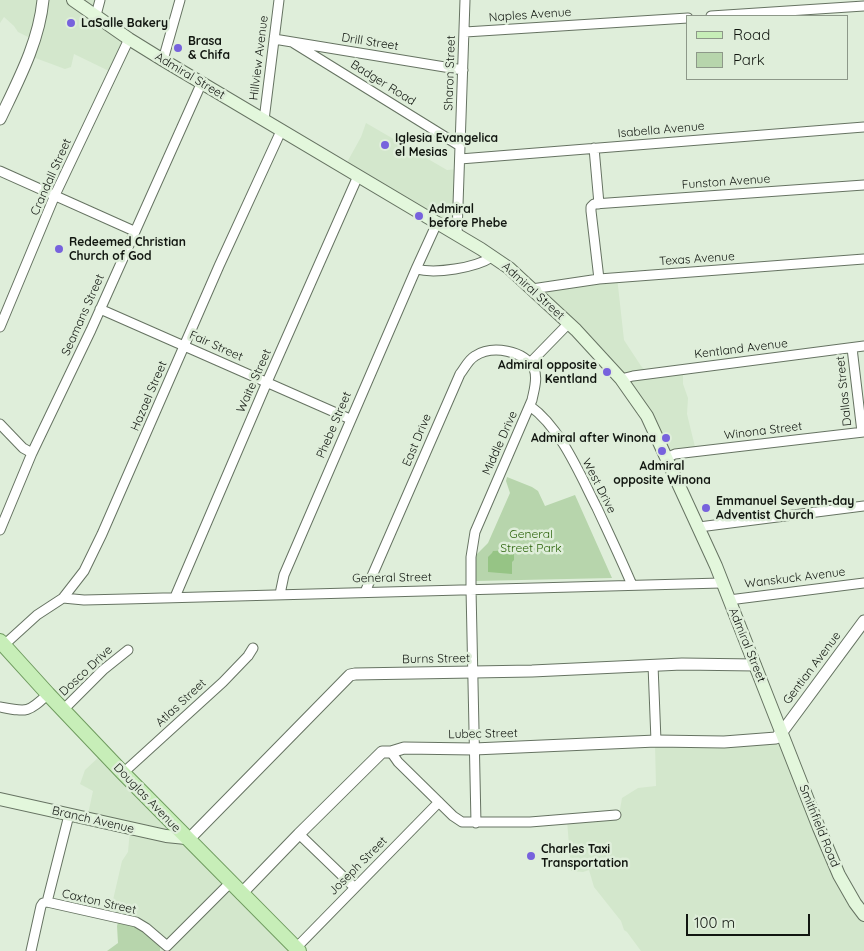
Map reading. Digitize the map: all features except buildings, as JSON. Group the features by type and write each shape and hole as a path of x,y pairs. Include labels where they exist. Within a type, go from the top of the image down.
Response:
{"main road":[{"name":"Admiral Street","path":"73,0 163,60 457,234 509,268 569,323 622,379 647,416 699,527 782,732"},
{"name":"Douglas Avenue","path":"2,643 123,773 297,949"},
{"name":"Smithfield Road","path":"782,732 839,875 864,915"},
{"name":"Branch Avenue","path":"0,799 166,836 186,838"}],"street":[{"path":"0,119 38,29 43,0"},
{"path":"96,15 100,0"},
{"path":"163,60 180,0"},
{"name":"Hillview Avenue","path":"264,120 279,0"},
{"name":"Sharon Street","path":"460,159 465,0"},
{"path":"741,15 802,13 864,6"},
{"name":"Naples Avenue","path":"464,32 686,18"},
{"name":"Crandall Street","path":"0,327 55,195 129,39"},
{"name":"Drill Street","path":"274,39 463,70"},
{"name":"Badger Road","path":"292,42 460,146"},
{"name":"Seamans Street","path":"0,528 32,453 100,309 202,82"},
{"name":"Isabella Avenue","path":"460,159 864,127"},
{"name":"Hazael Street","path":"2,643 37,615 63,598 84,570 102,534 281,131"},
{"path":"594,148 599,279"},
{"path":"457,234 460,159"},
{"path":"0,171 134,231"},
{"name":"Waite Street","path":"175,597 358,176"},
{"name":"Funston Avenue","path":"595,205 864,185"},
{"name":"Phebe Street","path":"280,594 284,575 350,420 438,223"},
{"path":"416,269 431,272 475,264 492,257"},
{"name":"Texas Avenue","path":"532,289 599,279 864,259"},
{"name":"Fair Street","path":"100,309 350,420"},
{"path":"529,364 569,323"},
{"name":"Kentland Avenue","path":"622,379 864,346"},
{"name":"Dallas Street","path":"852,348 863,432"},
{"name":"East Drive","path":"365,592 454,384 467,363 480,353 501,350 518,355 529,364"},
{"name":"Middle Drive","path":"476,822 471,557 475,532 530,406 536,380 534,369 529,364"},
{"name":"West Drive","path":"530,406 541,414 559,438 581,476 632,585"},
{"path":"0,424 23,448 32,453"},
{"name":"Winona Street","path":"666,458 675,454 863,432"},
{"path":"699,527 864,506"},
{"name":"General Street","path":"63,598 84,600 721,582"},
{"name":"Wanskuck Avenue","path":"728,600 864,583"},
{"name":"Gentian Avenue","path":"782,732 864,621"},
{"name":"Atlas Street","path":"123,773 223,682 254,648"},
{"name":"Dosco Drive","path":"63,710 103,670 128,650"},
{"path":"653,665 656,742"},
{"name":"Burns Street","path":"186,838 192,836 350,675 532,671 653,665 755,665"},
{"path":"0,707 16,710 33,708 48,694"},
{"name":"Lubec Street","path":"242,894 299,834 382,752 391,752 404,748 474,749 768,740 776,738 782,732"},
{"path":"391,752 398,762 453,816 462,822 530,822 616,815"},
{"name":"Joseph Street","path":"297,949 354,887 439,802"},
{"path":"30,951 41,906 47,902 70,815"},
{"path":"299,834 354,887"},
{"name":"Caxton Street","path":"47,902 136,922 168,946 230,883"}],"shaded area":[{"path":"0,0 100,0 96,13 129,35 111,72 74,54 71,67 65,69 30,56 34,40 18,32 4,17 0,23"},
{"path":"366,123 447,170 458,169 457,229 345,166 361,137"},
{"path":"617,277 624,340 641,366 648,373 683,369 683,384 688,398 687,414 696,451 666,454 652,425 581,341 538,285"},
{"path":"514,550 512,574 488,572 488,557 493,551"},
{"path":"785,739 832,849 864,909 864,951 641,951 624,930 621,921 594,887 589,870 583,872 571,871 567,820 619,815 622,798 638,788 656,786 655,744"},
{"path":"102,754 301,951 160,951 161,935 110,913 122,861 128,852 130,829 87,819 93,791 80,784 85,770"}],"green space":[{"name":"General Street Park","path":"507,477 538,491 545,506 575,495 612,578 476,581 476,555 488,543 510,493 506,481"},
{"path":"120,915 138,919 161,935 160,951 107,951 118,943 117,926"}],"place":[{"name":"LaSalle Bakery","path":"71,23"},
{"name":"Brasa & Chifa","path":"178,48"},
{"name":"Iglesia Evangelica el Mesias","path":"385,145"},
{"name":"Admiral before Phebe","path":"419,216"},
{"name":"Redeemed Christian Church of God","path":"59,249"},
{"name":"Admiral opposite Kentland","path":"607,372"},
{"name":"Admiral after Winona","path":"666,438"},
{"name":"Admiral opposite Winona","path":"662,451"},
{"name":"Emmanuel Seventh-day Adventist Church","path":"706,508"},
{"name":"Charles Taxi Transportation","path":"531,856"}]}
